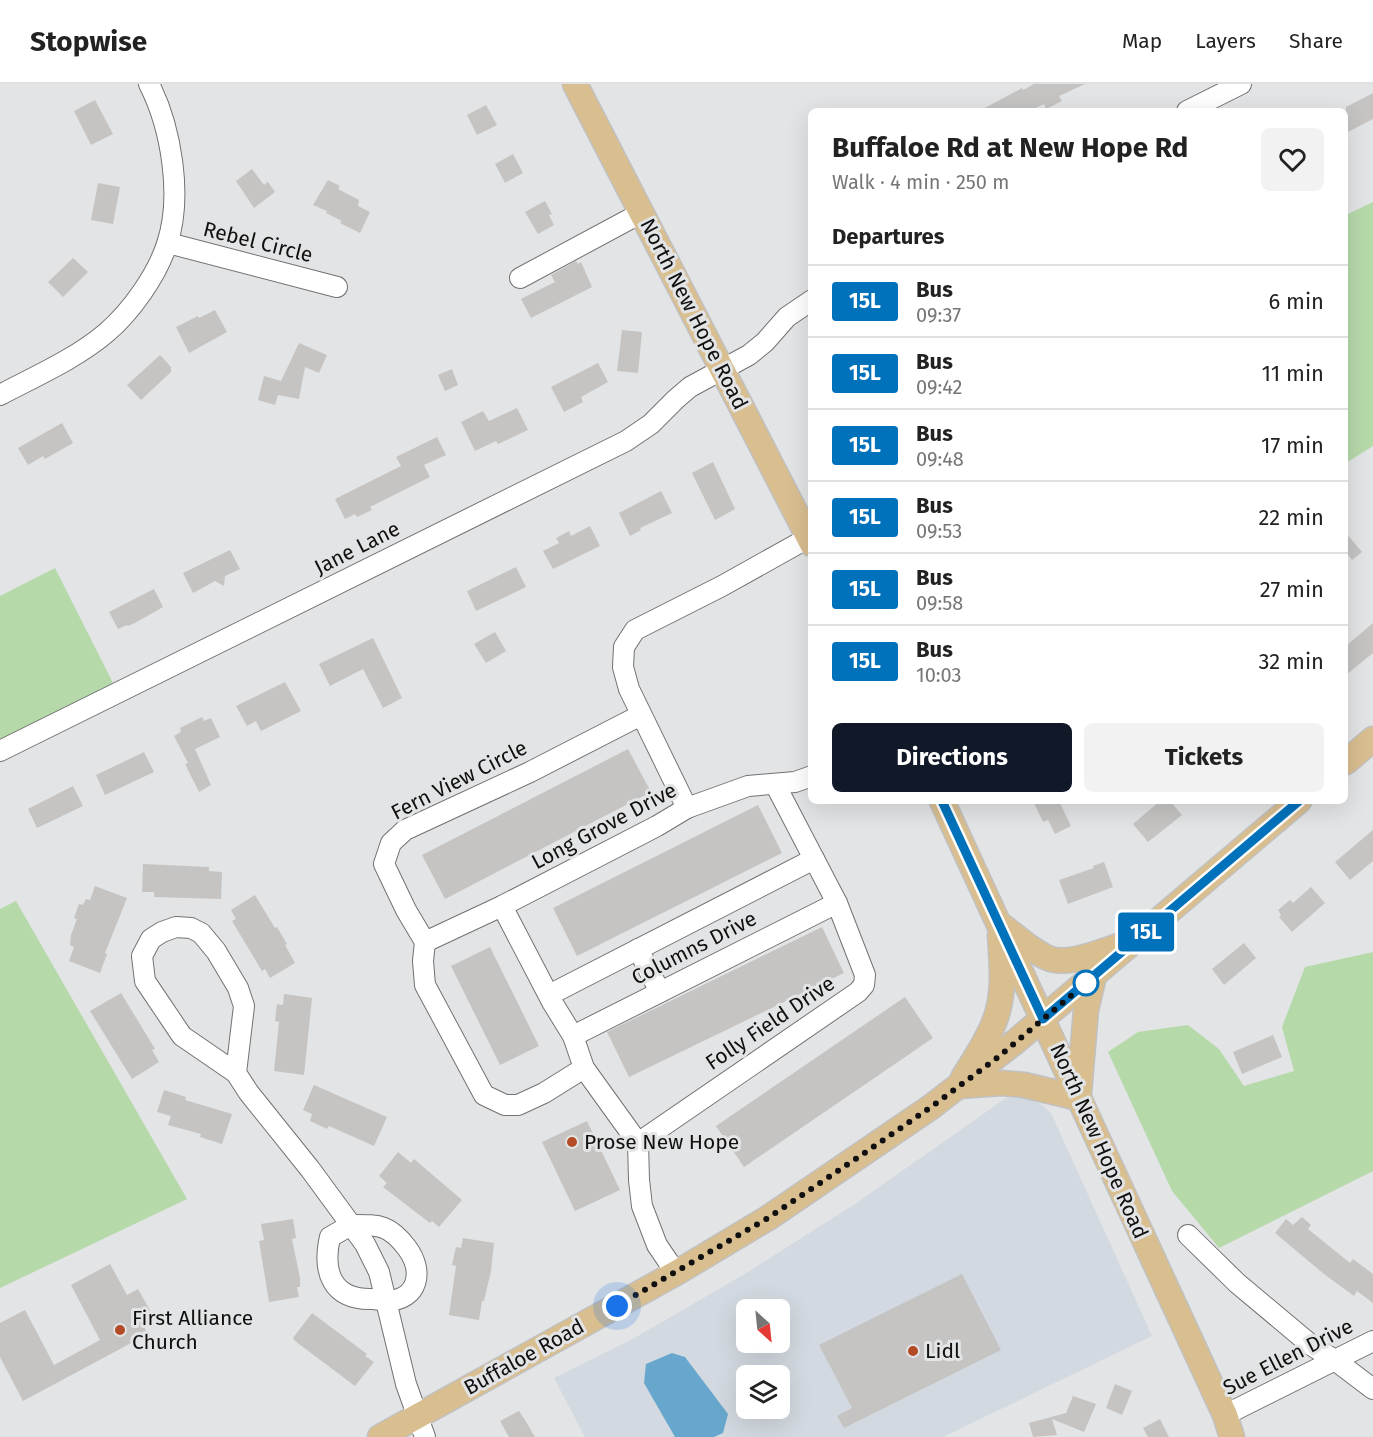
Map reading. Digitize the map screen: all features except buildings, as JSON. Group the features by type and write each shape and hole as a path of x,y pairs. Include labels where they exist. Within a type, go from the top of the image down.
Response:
{"main road":[{"name":"North New Hope Road","path":"575,84 808,537"},
{"path":"1348,760 1373,739"},
{"name":"North New Hope Road","path":"943,804 1063,1060 1229,1426 1242,1437"},
{"name":"Buffaloe Road","path":"380,1437 676,1273 768,1218 959,1086 997,1058 1295,804"},
{"path":"1000,924 1046,957 1056,960 1072,960 1135,941"},
{"path":"959,1086 994,1023 998,1010 1002,975 1000,924"},
{"path":"959,1086 1024,1084 1079,1098 1086,1010 1094,976"}],"street":[{"path":"0,395 64,360 106,333 126,314 143,291 168,243 173,212 174,175 163,121 148,84"},
{"path":"1193,108 1241,84"},
{"path":"520,278 641,213"},
{"name":"Rebel Circle","path":"168,243 337,287"},
{"name":"Jane Lane","path":"0,752 626,441 651,424 684,392 758,347 787,317 808,303"},
{"path":"687,808 629,689 623,667 624,647 635,630 808,542"},
{"name":"Fern View Circle","path":"425,942 406,910 384,864 391,843 405,830 530,772 641,715"},
{"name":"Long Grove Drive","path":"425,942 501,906 657,826 687,808 748,786 795,782 808,777"},
{"name":"Folly Field Drive","path":"638,1143 858,992 864,985 865,975 837,903 776,784"},
{"path":"549,995 814,859"},
{"name":"Columns Drive","path":"573,1036 837,903"},
{"path":"501,906 573,1036 584,1068 638,1143 642,1206 657,1245 676,1273"},
{"path":"236,1073 244,1006 238,988 216,951 201,933 191,928 176,927 162,932 151,939 142,956 142,970 148,987 182,1036 236,1073 365,1244 379,1272 406,1384 418,1418"},
{"path":"425,942 423,961 425,985 484,1095 505,1105 518,1105 544,1093 584,1068"},
{"path":"638,949 660,992"},
{"path":"351,1225 378,1225 401,1240 416,1263 418,1276 415,1286 403,1296 387,1301 351,1298 342,1293 332,1282 327,1252 330,1237 351,1225"},
{"path":"1188,1235 1253,1297 1311,1345 1373,1389"},
{"name":"Sue Ellen Drive","path":"1229,1426 1373,1341"}],"shaded area":[{"path":"1006,1098 1028,1098 1051,1113 1152,1336 943,1437 585,1437 554,1378 631,1340 748,1272 855,1204"}],"green space":[{"path":"1373,202 1373,446 1348,462 1348,214"},
{"path":"55,568 113,683 0,740 0,596"},
{"path":"16,901 187,1199 0,1288 0,909"},
{"path":"1373,952 1373,1171 1219,1248 1172,1191 1108,1052 1138,1032 1188,1025 1219,1049 1244,1086 1294,1071 1282,1027 1305,967"}],"water":[{"path":"672,1353 685,1357 728,1414 723,1433 714,1437 675,1437 644,1383 646,1364"}],"bus line":[{"name":"15L","path":"943,804 1043,1019 1295,804"}],"place":[{"name":"Prose New Hope","path":"572,1142"},
{"name":"First Alliance Church","path":"120,1330"},
{"name":"Lidl","path":"913,1351"}],"route":[{"path":"617,1306 768,1218 866,1152 997,1058 1086,983"}]}
